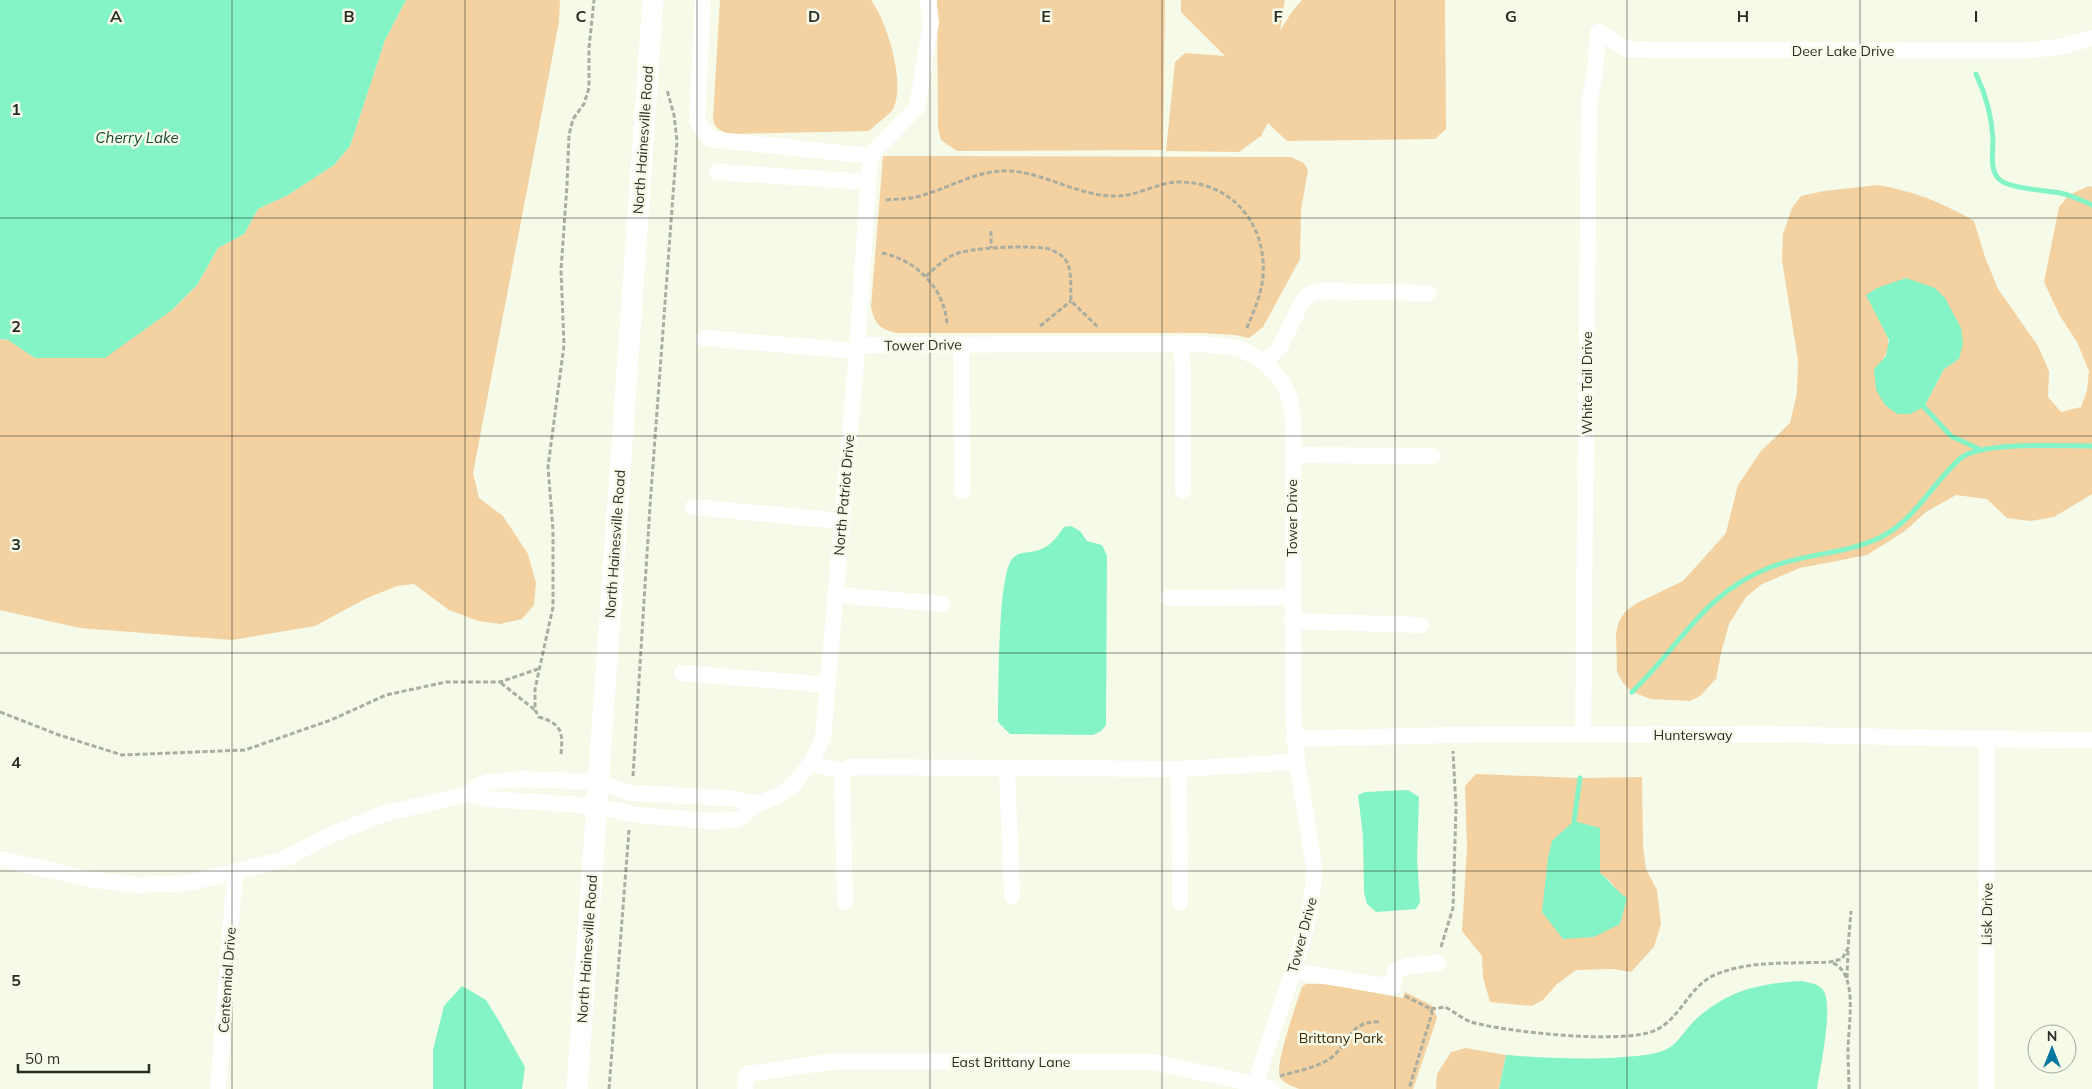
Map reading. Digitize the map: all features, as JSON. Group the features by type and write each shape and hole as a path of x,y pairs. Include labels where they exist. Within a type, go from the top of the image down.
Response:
{"main road":[{"name":"North Hainesville Road","path":"577,1089 652,0"}],"street":[{"path":"703,0 697,121 710,139 870,156 917,107 931,22 928,0"},
{"name":"Deer Lake Drive","path":"1598,32 1628,49 1648,50 2019,51 2060,47 2092,38"},
{"name":"White Tail Drive","path":"1584,735 1589,103 1595,74 1598,32"},
{"name":"North Patriot Drive","path":"468,794 488,799 597,806 630,813 710,821 737,820 758,804 779,795 793,785 810,764 823,738 857,348 870,156"},
{"path":"717,172 868,182"},
{"path":"1264,362 1279,349 1302,302 1310,294 1322,291 1428,293"},
{"name":"Tower Drive","path":"704,338 857,348 961,344 1182,343 1240,348 1264,362 1282,381 1290,399 1293,423 1292,621 1294,739 1314,867 1314,888 1309,917 1255,1084"},
{"path":"1182,343 1183,490"},
{"path":"961,344 962,491"},
{"path":"1292,455 1433,456"},
{"path":"693,507 842,521"},
{"path":"835,595 942,604"},
{"path":"1168,598 1292,596"},
{"path":"1292,621 1421,625"},
{"path":"682,673 828,686"},
{"name":"Huntersway","path":"1294,739 1452,735 1770,734 2092,740"},
{"name":"Lisk Drive","path":"1986,1089 1987,739"},
{"path":"842,773 851,767 1179,769 1298,762"},
{"path":"810,764 836,769 842,773"},
{"path":"1007,768 1012,896"},
{"path":"1179,769 1180,903"},
{"path":"842,773 845,902"},
{"path":"0,859 95,880 137,885 188,883 282,860 333,834 383,814 468,794 480,785 503,780 598,782 632,793 728,798 758,804"},
{"name":"Centennial Drive","path":"218,1089 235,872"},
{"path":"1292,971 1393,987 1395,971 1407,966 1438,964"},
{"name":"East Brittany Lane","path":"746,1082 836,1061 1152,1062 1272,1089"}],"path":[{"path":"535,710 535,689 538,669 553,607 553,530 548,466 564,345 561,270 567,185 568,135 573,119 584,104 589,88 589,48 594,0"},
{"path":"632,793 650,496 677,142 674,115 665,85"},
{"path":"886,200 919,196 970,177 1010,171 1055,181 1089,194 1104,196 1130,195 1167,183 1179,182 1214,190 1228,197 1250,216 1260,242 1263,278 1259,297 1246,330"},
{"path":"991,231 991,248"},
{"path":"926,276 953,255 968,250 1040,248 1058,253 1064,259 1070,271 1071,300 1098,327"},
{"path":"882,253 896,256 908,262 926,276 945,310 947,326"},
{"path":"1040,326 1071,300"},
{"path":"0,712 59,735 122,755 245,750 331,720 386,694 446,682 500,682 538,669"},
{"path":"500,682 535,710 539,718 549,720 558,726 562,736 560,754"},
{"path":"1438,964 1441,946 1453,908 1456,808 1452,735"},
{"path":"609,1089 630,813"},
{"path":"1849,1089 1850,989 1848,981 1848,948 1851,911"},
{"path":"1393,987 1400,994 1431,1009 1445,1006 1470,1021 1536,1033 1594,1036 1642,1035 1657,1030 1665,1024 1696,990 1716,974 1750,966 1830,962 1842,959 1848,948"},
{"path":"1830,962 1841,969 1848,981"},
{"path":"1409,1089 1429,1023 1431,1009"},
{"path":"1255,1084 1323,1062 1332,1057 1359,1026 1370,1022 1380,1022"}],"green space":[{"path":"406,0 560,0 559,22 473,473 479,498 503,516 528,554 536,583 534,605 522,619 500,624 478,621 449,610 414,584 397,586 365,599 315,626 232,640 80,628 0,610 0,339 8,340 35,358 144,328 172,310 197,285 218,248 244,234 258,209 288,195 334,165 350,146 385,40"},
{"path":"720,0 871,0 883,22 896,67 897,96 893,110 869,131 728,134 720,130 716,127 713,119"},
{"path":"937,0 1165,0 1163,150 957,151 941,140 938,128"},
{"path":"1181,0 1285,0 1280,31 1302,0 1445,0 1446,129 1435,139 1287,141 1268,123 1261,136 1239,152 1166,151 1175,62 1185,53 1225,56 1181,12"},
{"path":"883,156 1291,157 1304,163 1308,170 1301,210 1300,259 1263,327 1249,338 1235,335 1202,333 897,333 886,330 879,325 874,318 871,307"},
{"path":"1878,185 1928,198 1974,221 1985,257 1998,289 2038,346 2049,371 2048,397 2061,412 2081,407 2087,391 2089,371 2077,342 2060,316 2044,282 2059,207 2069,195 2089,186 2092,187 2092,494 2054,517 2030,521 2007,518 1987,499 1956,495 1926,512 1905,531 1867,555 1800,568 1762,584 1746,597 1729,624 1716,679 1700,696 1690,701 1651,699 1632,692 1623,683 1617,672 1616,633 1619,621 1625,612 1635,604 1683,581 1726,533 1738,485 1761,451 1790,423 1797,393 1798,360 1782,260 1783,234 1792,208 1801,196 1824,191","holes":["1944,298 1949,308 1959,359 1944,369 1924,407 1879,365 1888,350 1887,336 1882,325"]},
{"path":"1476,774 1580,778 1642,777 1643,847 1646,869 1657,890 1661,924 1654,947 1631,972 1613,969 1576,970 1557,984 1543,1000 1532,1006 1490,1002 1483,977 1482,956 1462,931 1467,847 1465,786","holes":["1599,828 1600,873 1610,881 1618,892 1563,939"]},
{"name":"Brittany Park","path":"1306,984 1327,984 1403,998 1405,992 1433,1006 1437,1018 1413,1089 1299,1089 1284,1081 1280,1077 1280,1061 1291,1019 1302,987"},
{"path":"1466,1048 1506,1055 1499,1089 1436,1089 1437,1074 1451,1052"}],"water":[{"name":"Cherry Lake","path":"0,0 406,0 385,40 350,146 334,165 288,195 258,209 244,234 218,248 197,285 172,310 105,358 35,358 8,340 0,339"},
{"path":"1906,278 1935,288 1945,298 1961,328 1963,344 1959,359 1944,369 1924,407 1910,414 1897,414 1885,405 1876,390 1874,369 1886,356 1889,340 1866,295 1877,288"},
{"path":"1071,526 1080,531 1087,541 1102,545 1107,556 1106,725 1101,731 1093,735 1010,734 998,722 1001,609 1008,568 1016,556 1047,546 1064,527"},
{"path":"1408,790 1419,797 1417,858 1420,902 1416,909 1376,912 1367,904 1364,892 1363,836 1358,795 1365,792"},
{"path":"1574,821 1600,828 1600,873 1627,898 1620,924 1594,937 1563,939 1542,912 1548,858 1552,841"},
{"path":"1802,981 1819,986 1826,997 1827,1022 1817,1089 1499,1089 1506,1055 1594,1058 1655,1053 1669,1048 1694,1021 1718,1002 1744,990 1771,984"},
{"path":"462,986 486,1000 499,1021 525,1067 522,1089 433,1089 433,1050 444,1006"}],"waterway":[{"path":"1976,74 1986,98 1990,114 1993,140 1993,167 2000,180 2028,189 2064,194 2092,205"},
{"path":"1924,407 1951,436 1981,450"},
{"path":"1632,692 1694,622 1727,591 1748,578 1784,562 1854,547 1881,537 1904,521 1961,458 1986,449 2004,447 2044,445 2092,446"},
{"path":"1574,821 1580,778"}]}
